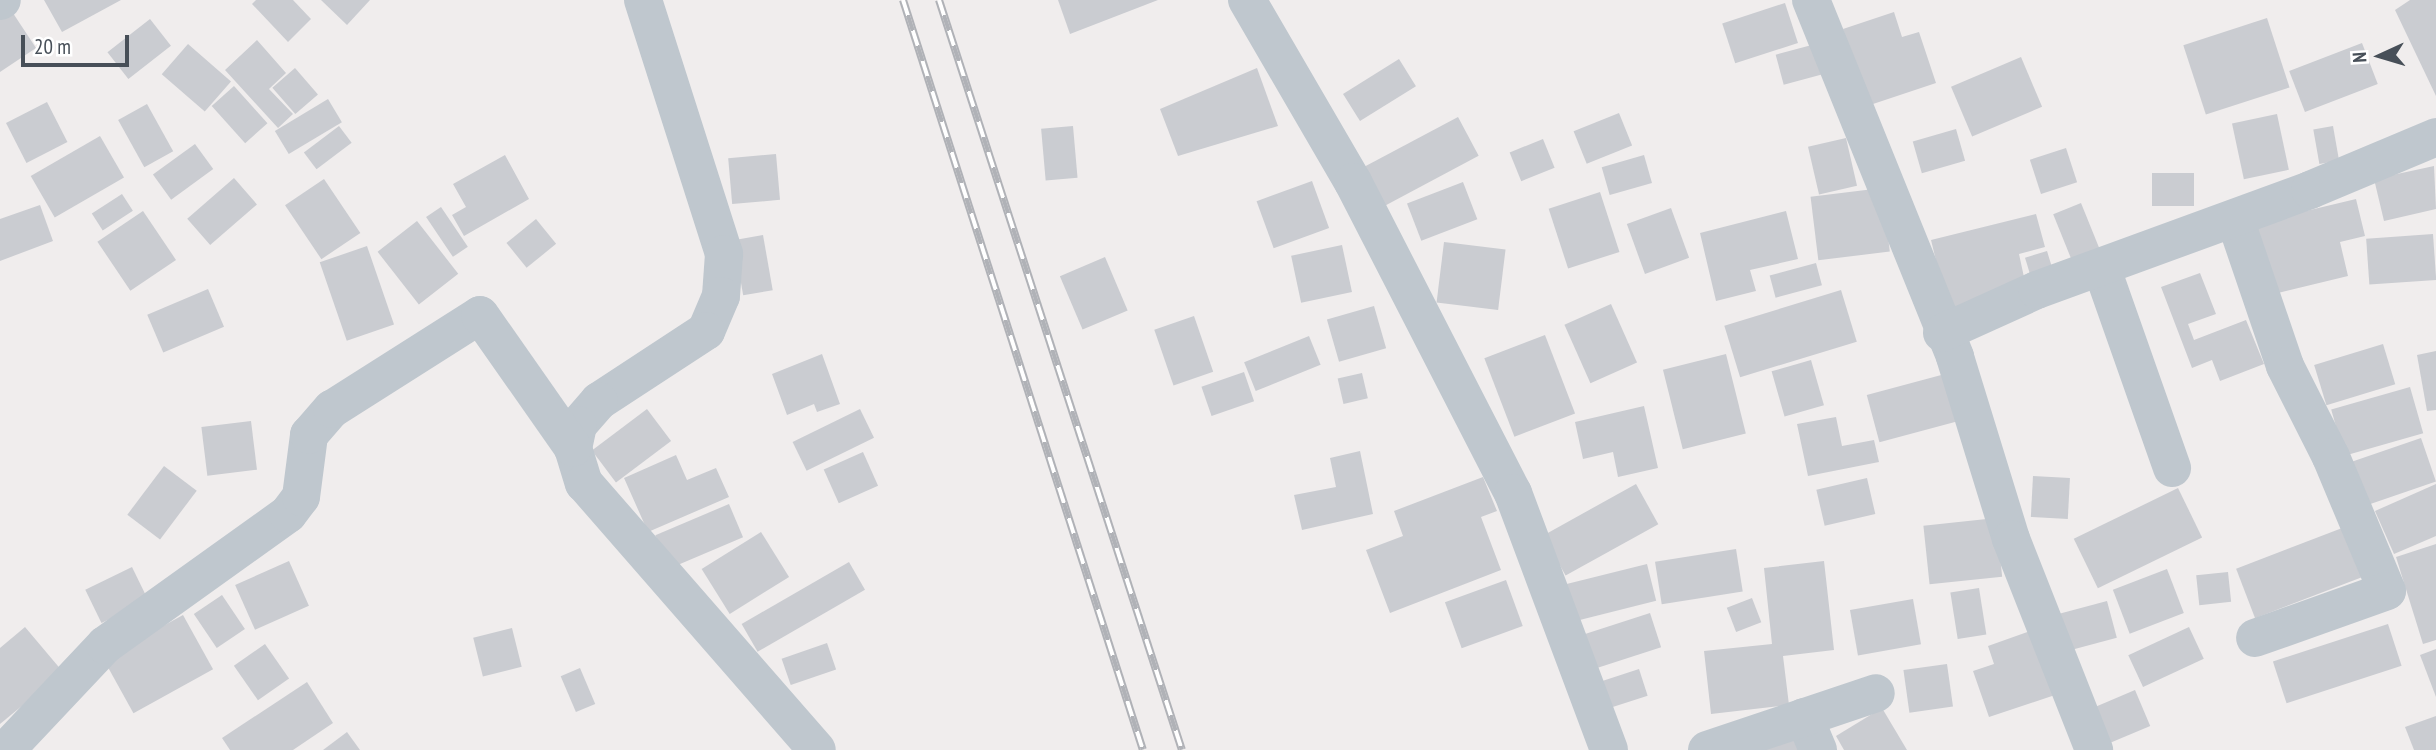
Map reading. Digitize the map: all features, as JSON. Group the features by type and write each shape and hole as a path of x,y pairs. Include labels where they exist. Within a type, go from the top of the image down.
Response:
{"street":[{"path":"573,448 578,425 599,401 706,331 721,296 724,254 643,0"},
{"path":"1247,0 1353,182 1513,493 1609,750"},
{"path":"1824,4 1942,332 1970,398 2011,539 2094,750"},
{"path":"1942,332 2038,290 2235,219 2436,137"},
{"path":"2235,219 2285,366 2330,457 2387,591 2255,638"},
{"path":"2102,269 2172,468"},
{"path":"6,750 105,645 288,514 301,497 309,435 332,409 480,316 573,448 584,483 817,750"},
{"path":"1707,750 1811,734 1876,693"}],"building":[{"path":"44,0 121,0 62,32"},
{"path":"256,0 293,0 311,19 288,42 252,4"},
{"path":"321,0 370,0 347,25"},
{"path":"1058,0 1158,0 1070,34"},
{"path":"2410,0 2436,0 2436,96 2395,10"},
{"path":"1785,3 1798,43 1735,63 1722,23"},
{"path":"7,4 36,48 0,72 0,9"},
{"path":"1894,12 1902,37 1919,32 1936,83 1867,106 1843,29"},
{"path":"2267,18 2290,87 2206,115 2183,45"},
{"path":"150,19 171,46 128,79 107,52"},
{"path":"257,40 286,73 269,89 293,114 278,128 225,70"},
{"path":"1823,42 1831,72 1784,85 1776,55"},
{"path":"2362,43 2378,84 2305,112 2289,71"},
{"path":"188,44 231,81 205,112 162,74"},
{"path":"2021,57 2042,107 1972,136 1951,87"},
{"path":"1399,59 1416,86 1360,121 1343,94"},
{"path":"295,68 318,94 295,114 272,88"},
{"path":"1257,68 1278,126 1178,156 1160,109"},
{"path":"234,86 267,123 245,143 212,106"},
{"path":"328,99 342,122 289,154 275,131"},
{"path":"47,102 67,142 26,163 6,123"},
{"path":"147,104 173,151 144,167 118,120"},
{"path":"1619,113 1632,145 1587,164 1574,131"},
{"path":"2277,114 2289,170 2244,179 2232,124"},
{"path":"1458,117 1479,156 1372,213 1351,174"},
{"path":"339,126 352,143 316,169 304,152"},
{"path":"1073,126 1078,178 1046,181 1041,129"},
{"path":"2333,126 2339,160 2319,164 2313,129"},
{"path":"1956,129 1965,161 1922,173 1913,141"},
{"path":"100,136 124,178 55,218 31,176"},
{"path":"1846,138 1857,186 1819,195 1808,147"},
{"path":"1543,139 1555,168 1521,181 1510,152"},
{"path":"195,144 213,169 171,200 153,175"},
{"path":"2066,148 2077,182 2041,194 2030,160"},
{"path":"776,154 780,200 732,204 728,158"},
{"path":"505,155 529,199 464,236 452,215 466,207 453,184"},
{"path":"1644,155 1652,183 1610,195 1602,167"},
{"path":"2434,166 2436,209 2384,221 2374,179"},
{"path":"2152,173 2194,173 2194,206 2152,206"},
{"path":"234,178 257,204 210,245 187,219"},
{"path":"324,179 360,233 321,259 285,205"},
{"path":"1312,181 1329,228 1274,248 1257,201"},
{"path":"1463,182 1477,219 1421,241 1407,204"},
{"path":"1882,188 1890,252 1818,260 1811,197"},
{"path":"1600,192 1619,252 1568,269 1549,209"},
{"path":"122,194 133,211 103,230 92,214"},
{"path":"2356,199 2365,236 2340,242 2348,276 2270,295 2252,224"},
{"path":"2081,203 2101,253 2073,264 2053,214"},
{"path":"40,205 53,241 0,261 0,219"},
{"path":"441,207 468,247 453,257 426,217"},
{"path":"1671,208 1689,258 1645,274 1627,224"},
{"path":"143,211 176,260 130,291 97,242"},
{"path":"1786,211 1798,259 1750,270 1756,291 1716,301 1700,233"},
{"path":"2036,214 2045,247 2019,254 2027,291 1948,309 1931,240"},
{"path":"536,219 556,244 527,268 506,243"},
{"path":"417,221 458,274 419,305 378,252"},
{"path":"2433,234 2436,280 2369,285 2366,239"},
{"path":"763,235 773,290 743,295 733,240"},
{"path":"1444,242 1506,250 1498,310 1437,303"},
{"path":"1342,245 1352,292 1301,303 1291,256"},
{"path":"367,246 394,324 347,341 320,262"},
{"path":"2047,251 2055,277 2033,284 2025,258"},
{"path":"1105,257 1128,310 1083,330 1060,276"},
{"path":"1816,263 1822,285 1776,298 1770,275"},
{"path":"2200,273 2216,314 2188,324 2194,340 2246,320 2264,364 2220,381 2212,360 2192,368 2161,287"},
{"path":"208,289 224,327 163,353 147,315"},
{"path":"1841,290 1857,342 1740,377 1724,326"},
{"path":"1611,304 1637,362 1590,383 1564,325"},
{"path":"1374,306 1386,348 1339,362 1327,320"},
{"path":"1194,316 1213,372 1173,385 1154,330"},
{"path":"1545,335 1575,413 1514,437 1484,358"},
{"path":"1309,336 1321,365 1256,391 1244,362"},
{"path":"2383,344 2395,384 2326,405 2314,365"},
{"path":"2436,351 2436,410 2427,411 2417,355"},
{"path":"822,354 840,404 817,412 814,404 787,415 772,374"},
{"path":"1726,354 1746,434 1683,449 1663,370"},
{"path":"1811,360 1824,405 1785,416 1772,371"},
{"path":"1244,372 1254,401 1212,416 1201,387"},
{"path":"1362,373 1368,398 1343,404 1338,379"},
{"path":"1945,374 1958,421 1879,442 1867,395"},
{"path":"2410,387 2423,433 2344,456 2331,410"},
{"path":"1644,406 1658,468 1618,477 1613,452 1583,459 1575,422"},
{"path":"647,409 671,441 616,482 592,451"},
{"path":"860,409 874,438 807,471 793,442"},
{"path":"1836,417 1842,446 1874,440 1879,462 1808,476 1797,424"},
{"path":"251,421 257,470 207,476 201,427"},
{"path":"2421,438 2436,481 2366,506 2351,462"},
{"path":"1360,451 1373,514 1302,530 1294,495 1336,487 1330,458"},
{"path":"863,452 878,486 839,503 824,469"},
{"path":"676,455 687,480 716,468 729,497 648,532 624,478"},
{"path":"164,466 197,491 160,539 127,515"},
{"path":"2033,476 2070,478 2068,519 2031,517"},
{"path":"1483,477 1497,511 1481,517 1501,570 1390,613 1366,550 1403,536 1394,511"},
{"path":"1867,478 1875,514 1825,526 1816,490"},
{"path":"1636,484 1658,524 1566,576 1543,535"},
{"path":"2436,484 2436,536 2394,554 2375,511"},
{"path":"2178,488 2202,537 2098,588 2074,539"},
{"path":"729,504 743,537 669,568 655,535"},
{"path":"1996,518 2002,577 1930,584 1923,526"},
{"path":"2350,525 2369,574 2255,618 2236,569"},
{"path":"761,532 789,577 730,614 702,569"},
{"path":"2436,544 2436,640 2423,644 2396,557"},
{"path":"1736,549 1743,591 1662,604 1655,562"},
{"path":"289,561 309,606 255,630 235,585"},
{"path":"1824,561 1834,650 1783,656 1789,705 1711,714 1704,651 1772,644 1764,568"},
{"path":"849,562 865,590 758,652 742,624"},
{"path":"1647,564 1656,601 1571,622 1562,585"},
{"path":"132,567 148,600 101,623 85,590"},
{"path":"2167,569 2184,613 2130,634 2113,590"},
{"path":"2228,572 2231,602 2199,605 2196,575"},
{"path":"1506,580 1523,626 1462,648 1445,602"},
{"path":"1979,588 1986,634 1958,639 1950,593"},
{"path":"222,595 245,629 217,648 194,614"},
{"path":"1752,598 1761,622 1736,632 1727,608"},
{"path":"1913,599 1921,644 1858,655 1850,610"},
{"path":"2107,601 2117,638 2060,653 2050,616"},
{"path":"1650,613 1661,647 1587,671 1576,637"},
{"path":"183,615 213,669 133,713 103,659"},
{"path":"2388,624 2402,666 2287,703 2273,661"},
{"path":"25,627 63,672 0,724 0,648"},
{"path":"2189,627 2204,659 2143,687 2128,655"},
{"path":"512,628 522,667 483,676 473,638"},
{"path":"2033,630 2055,695 1989,717 1973,671 1994,664 1988,646"},
{"path":"827,643 836,669 791,685 782,659"},
{"path":"265,644 289,678 258,700 234,666"},
{"path":"2436,649 2436,697 2420,655"},
{"path":"1947,664 1953,707 1909,713 1903,670"},
{"path":"580,668 595,704 576,712 561,676"},
{"path":"1639,669 1648,696 1601,711 1592,684"},
{"path":"307,682 333,723 293,750 230,750 222,738"},
{"path":"2135,690 2150,726 2110,743 2094,707"},
{"path":"1882,708 1907,750 1844,750 1836,736"},
{"path":"2436,716 2436,750 2414,750 2405,727"},
{"path":"347,732 360,750 323,750"},
{"path":"1798,739 1801,750 1758,750"}],"railway":[{"path":"903,0 1143,750"},
{"path":"939,0 1182,750"}]}
